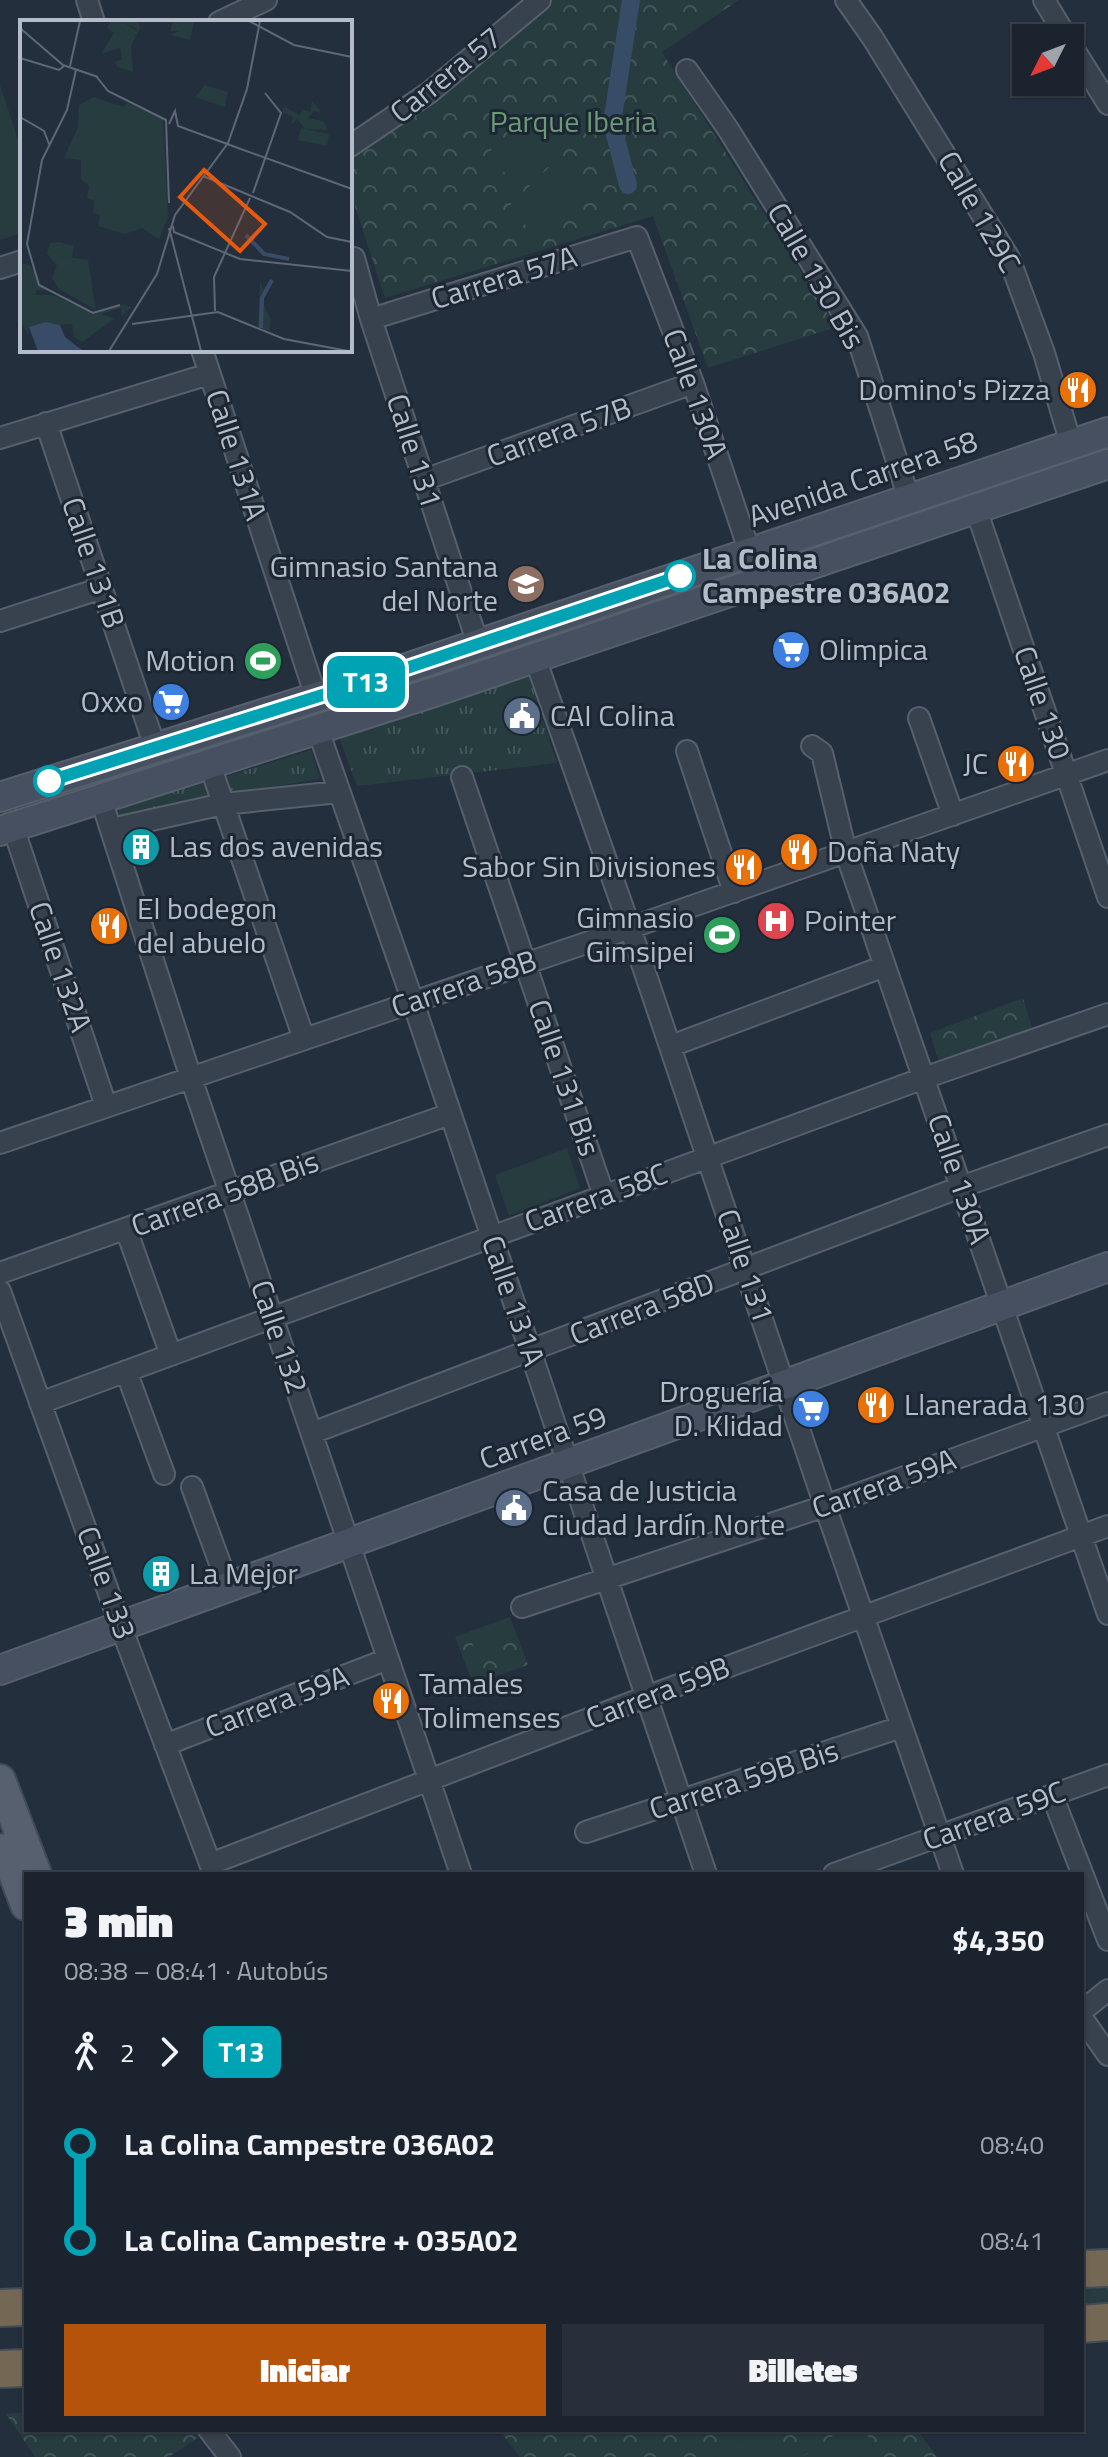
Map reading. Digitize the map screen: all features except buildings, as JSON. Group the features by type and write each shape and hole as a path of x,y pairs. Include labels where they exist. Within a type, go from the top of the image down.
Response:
{"highway":[{"path":"1084,2269 1108,2268"},
{"path":"0,2308 24,2307"},
{"path":"1084,2324 1108,2322"},
{"path":"1084,2343 1108,2343"},
{"path":"0,2369 24,2368"}],"main road":[{"name":"Avenida Carrera 58","path":"0,797 478,644 1108,432"},
{"path":"6,829 318,730 1108,464"},
{"name":"Carrera 59","path":"0,1670 568,1466 1108,1267"},
{"path":"0,1780 35,1872"},
{"path":"0,1836 24,1900"}],"street":[{"path":"87,0 93,20"},
{"path":"223,20 266,0"},
{"name":"Carrera 57","path":"352,145 430,92 540,0"},
{"name":"Calle 129C","path":"846,0 1009,258 1044,353 1071,444"},
{"path":"1044,0 1058,24"},
{"path":"1084,66 1108,104"},
{"name":"Calle 130 Bis","path":"687,70 728,129 857,336 909,499"},
{"name":"Carrera 57A","path":"371,319 637,237"},
{"name":"Calle 130A","path":"637,237 693,383 750,553"},
{"name":"Calle 131","path":"354,258 371,319 478,644"},
{"path":"0,268 20,262"},
{"name":"Calle 131A","path":"203,352 316,697"},
{"path":"0,438 209,374"},
{"name":"Carrera 57B","path":"424,480 693,383"},
{"name":"Calle 131B","path":"46,423 155,747"},
{"name":"Calle 130","path":"976,509 1108,897"},
{"path":"0,621 102,588"},
{"name":"Calle 131","path":"535,658 671,1046 825,1506 952,1872"},
{"path":"919,718 953,815"},
{"name":"Calle 131A","path":"318,730 413,1002 705,1872"},
{"name":"Calle 130A","path":"812,746 822,753 846,853 1108,1614"},
{"path":"687,751 734,892"},
{"name":"Carrera 58B","path":"0,1143 630,928 1108,760"},
{"path":"210,765 304,1039"},
{"name":"Calle 131 Bis","path":"462,777 604,1196"},
{"path":"111,829 223,804 339,792"},
{"name":"Calle 132","path":"101,799 191,1078 460,1872"},
{"name":"Calle 132A","path":"6,829 106,1106"},
{"path":"671,1046 885,966"},
{"name":"Carrera 58C","path":"40,1403 924,1078 1108,1014"},
{"name":"Carrera 58B Bis","path":"0,1273 450,1114"},
{"name":"Carrera 58D","path":"312,1433 961,1187 1108,1135"},
{"path":"126,1229 171,1355"},
{"name":"Calle 133","path":"0,1291 212,1869"},
{"path":"126,1371 164,1474"},
{"name":"Carrera 59A","path":"522,1607 825,1506 1108,1403"},
{"path":"192,1487 229,1588"},
{"name":"Carrera 59B","path":"212,1869 646,1697 1108,1526"},
{"name":"Carrera 59A","path":"165,1745 388,1659"},
{"name":"Carrera 59B Bis","path":"586,1832 901,1727"},
{"name":"Carrera 59C","path":"841,1872 1108,1775"},
{"path":"1052,1795 1082,1872"},
{"path":"1084,1878 1108,1940"},
{"path":"1084,2009 1108,1990"},
{"path":"1084,2021 1108,2055"},
{"path":"211,2432 230,2457"}],"green space":[{"name":"Parque Iberia","path":"545,0 739,0 662,52 836,327 708,368 653,216 385,298 352,197 352,148"},
{"path":"0,85 20,146 20,234 0,240"},
{"path":"542,101 573,133 517,186 487,154"},
{"path":"561,156 587,183 534,234 508,207"},
{"path":"1108,440 1108,454 0,821 0,805"},
{"path":"528,674 557,763 357,786 338,734"},
{"path":"311,750 320,779 231,793 227,776"},
{"path":"204,777 214,801 121,823 118,806"},
{"path":"1023,998 1033,1031 940,1065 930,1033"},
{"path":"567,1148 580,1188 509,1216 495,1175"},
{"path":"510,1617 528,1665 473,1684 455,1637"},
{"path":"508,1618 515,1639 476,1653 468,1632"},
{"path":"1108,2286 1108,2310 1084,2311 1084,2288"},
{"path":"24,2412 24,2432 200,2432 202,2435 169,2457 35,2457 6,2414"},
{"path":"501,2432 918,2432 937,2457 520,2457"},
{"path":"751,2432 764,2432 781,2457 715,2457"},
{"path":"838,2432 865,2432 874,2446 858,2457 803,2457"}],"waterway":[{"path":"628,185 612,123 631,0"}],"bus line":[{"name":"T13","path":"49,781 386,675 680,576"}],"place":[{"name":"Domino's Pizza","path":"1078,390"},
{"name":"La Colina Campestre 036A02","path":"680,576"},
{"name":"Gimnasio Santana del Norte","path":"526,584"},
{"name":"Olimpica","path":"791,650"},
{"name":"Motion","path":"263,661"},
{"name":"Oxxo","path":"171,702"},
{"name":"CAI Colina","path":"522,716"},
{"name":"JC","path":"1016,764"},
{"name":"Las dos avenidas","path":"141,847"},
{"name":"Doña Naty","path":"799,852"},
{"name":"Sabor Sin Divisiones","path":"744,867"},
{"name":"Pointer","path":"776,921"},
{"name":"El bodegon del abuelo","path":"109,926"},
{"name":"Gimnasio Gimsipei","path":"722,935"},
{"name":"Llanerada 130","path":"876,1405"},
{"name":"Droguería D. Klidad","path":"811,1409"},
{"name":"Casa de Justicia Ciudad Jardín Norte","path":"514,1508"},
{"name":"La Mejor","path":"161,1574"},
{"name":"Tamales Tolimenses","path":"391,1701"}]}
